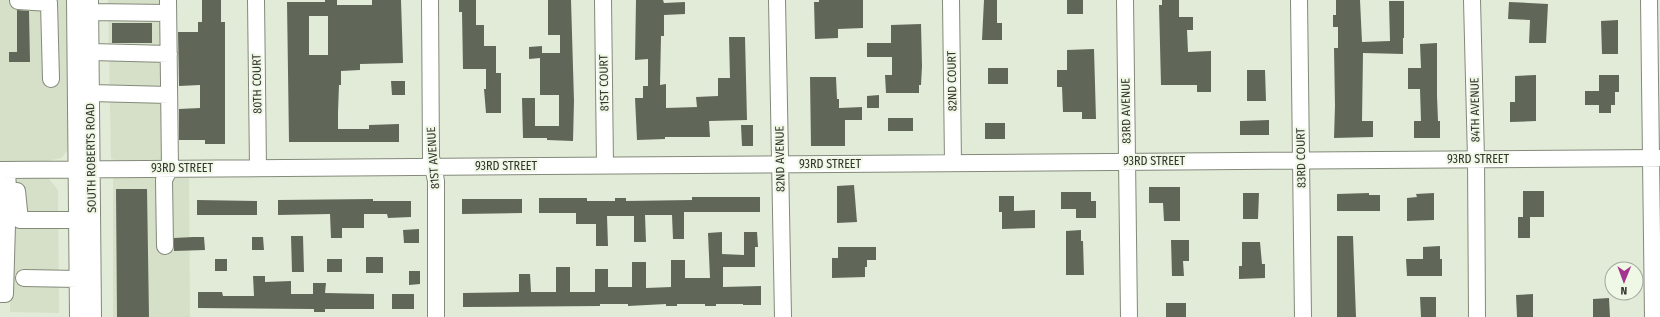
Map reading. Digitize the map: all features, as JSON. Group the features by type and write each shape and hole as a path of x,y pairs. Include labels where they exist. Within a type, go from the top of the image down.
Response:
{"street":[{"name":"SOUTH ROBERTS ROAD","path":"75,0 75,46 93,317"},
{"name":"80TH COURT","path":"256,0 258,168"},
{"name":"81ST AVENUE","path":"430,0 431,157 436,181 436,317"},
{"name":"81ST COURT","path":"603,0 605,165"},
{"name":"82ND AVENUE","path":"777,0 783,317"},
{"name":"82ND COURT","path":"951,0 953,163"},
{"name":"83RD AVENUE","path":"1125,0 1128,317"},
{"name":"83RD COURT","path":"1298,0 1303,317"},
{"name":"84TH AVENUE","path":"1472,0 1476,159 1477,317"},
{"path":"1649,0 1656,158 1653,317"},
{"path":"18,1 49,3 51,79"},
{"name":"SOUTH ROBERTS ROAD","path":"78,317 78,220 91,93 90,6"},
{"path":"90,6 168,6 170,168 164,180 165,246"},
{"path":"51,46 75,46"},
{"path":"91,52 169,54"},
{"path":"91,93 169,95"},
{"name":"93RD STREET","path":"8,170 1656,158"},
{"path":"8,170 20,220 78,220"},
{"path":"0,294 5,294 8,170"},
{"path":"24,278 78,279"}],"shaded area":[{"path":"0,0 68,0 69,137 68,150 61,158 48,161 0,163"},
{"path":"108,0 165,0 167,161 125,162 111,159"},
{"path":"11,177 48,178 58,190 59,313 10,312"},
{"path":"115,177 189,178 190,317 113,317 113,179"}],"building":[{"path":"202,0 221,0 221,22 225,22 225,144 205,144 205,140 179,140 179,109 200,108 200,85 179,86 178,32 198,32 198,22 202,22"},
{"path":"325,0 337,0 337,5 372,5 372,0 401,0 403,63 360,64 360,70 341,71 338,112 338,129 369,129 369,125 399,124 399,142 289,142 287,2 325,2","holes":["309,16 328,16 328,55 309,55"]},
{"path":"459,0 476,0 476,25 484,25 484,46 496,46 496,73 501,73 501,113 486,113 484,89 486,89 486,69 463,69 462,12 459,12"},
{"path":"548,0 571,0 574,101 573,141 547,140 547,138 523,138 522,98 535,98 535,126 559,126 559,95 540,95 540,58 529,59 529,47 542,46 542,53 560,53 560,35 548,35"},
{"path":"636,0 663,0 664,3 685,2 685,14 664,15 664,36 661,36 660,85 666,84 666,108 697,107 696,97 718,96 718,78 730,78 729,37 745,37 747,120 709,121 710,137 665,137 665,139 637,140 635,98 643,98 643,86 648,86 648,59 635,60"},
{"path":"819,0 863,0 863,28 838,29 838,38 815,39 814,2 819,2"},
{"path":"984,0 997,0 997,23 1002,23 1002,40 982,40"},
{"path":"1067,0 1083,0 1083,14 1067,14"},
{"path":"1162,0 1179,0 1179,17 1193,17 1193,30 1187,30 1188,52 1211,51 1211,92 1197,92 1197,85 1161,85 1159,5 1162,5"},
{"path":"1336,0 1360,0 1362,42 1390,41 1389,1 1404,1 1403,54 1363,53 1362,121 1373,121 1373,137 1334,138 1334,48 1338,48 1338,27 1333,27 1333,15 1336,15"},
{"path":"1509,2 1548,4 1546,43 1529,43 1530,20 1508,19"},
{"path":"17,10 29,11 30,62 9,62 9,52 17,52"},
{"path":"1618,20 1618,54 1602,54 1601,21"},
{"path":"112,23 152,23 152,43 112,43"},
{"path":"921,24 922,66 919,93 886,93 885,75 892,75 892,57 867,57 867,43 891,43 891,25"},
{"path":"1437,43 1437,96 1438,121 1440,121 1440,138 1414,138 1414,121 1421,121 1420,89 1408,89 1408,68 1421,68 1420,44"},
{"path":"1094,49 1096,119 1082,119 1082,112 1063,112 1062,87 1057,87 1057,70 1067,70 1067,50"},
{"path":"988,68 1008,68 1008,84 988,84"},
{"path":"1247,70 1265,70 1266,101 1247,101"},
{"path":"1536,75 1536,121 1510,122 1510,102 1515,102 1515,76"},
{"path":"1599,75 1619,75 1619,92 1615,92 1615,105 1611,105 1611,113 1599,113 1599,105 1585,105 1585,91 1599,91"},
{"path":"810,77 836,77 839,108 862,107 862,120 845,120 845,146 811,146"},
{"path":"391,81 405,81 405,95 392,95"},
{"path":"879,95 879,108 867,108 867,96"},
{"path":"888,118 913,118 913,131 888,131"},
{"path":"1269,120 1269,135 1240,135 1240,121"},
{"path":"985,123 1005,123 1005,139 985,139"},
{"path":"741,125 753,125 753,146 742,146"},
{"path":"854,185 857,222 837,223 837,186"},
{"path":"1149,187 1180,187 1180,221 1164,221 1163,203 1149,203"},
{"path":"116,189 147,189 149,317 117,317"},
{"path":"1523,191 1544,191 1544,217 1530,217 1530,238 1518,238 1518,217 1523,217"},
{"path":"1061,192 1091,192 1091,201 1096,201 1096,218 1076,218 1076,209 1061,209"},
{"path":"1243,193 1259,193 1258,219 1243,219"},
{"path":"1369,193 1369,195 1380,195 1380,211 1337,211 1337,194"},
{"path":"1434,193 1434,220 1407,221 1407,198 1417,197 1416,194"},
{"path":"999,196 1014,196 1014,211 1035,210 1035,228 1002,229 1002,212 999,212"},
{"path":"692,197 760,197 760,212 684,212 684,239 673,239 672,215 645,215 646,242 634,242 634,216 607,216 608,246 596,246 596,224 576,224 576,213 539,213 539,198 587,198 587,201 615,201 615,198 626,198 626,201 692,200"},
{"path":"373,199 373,201 411,201 411,217 388,218 387,214 364,214 364,228 342,228 342,238 331,238 330,214 278,215 278,200"},
{"path":"462,199 522,199 522,213 462,214"},
{"path":"197,200 257,201 257,215 197,215"},
{"path":"419,229 419,243 404,243 403,230"},
{"path":"1081,230 1081,241 1083,241 1084,275 1066,275 1066,231"},
{"path":"722,232 722,254 744,255 744,232 757,232 758,247 755,247 755,267 723,267 723,287 761,286 761,305 716,304 716,306 705,306 705,304 677,304 677,306 666,306 666,304 628,306 628,304 600,304 600,306 463,307 463,293 519,292 519,274 530,274 531,292 556,292 556,267 570,267 570,292 595,292 595,269 608,269 608,287 632,287 632,262 646,262 646,288 671,287 671,260 685,260 685,278 710,278 708,233"},
{"path":"291,236 303,236 304,272 292,272"},
{"path":"1337,236 1353,236 1356,317 1337,317"},
{"path":"204,237 205,250 174,251 174,238"},
{"path":"252,237 263,237 264,250 252,250"},
{"path":"1171,240 1189,240 1189,261 1183,261 1184,276 1172,276"},
{"path":"1242,242 1260,242 1262,264 1265,264 1265,278 1239,279 1239,266 1242,266"},
{"path":"1440,246 1442,276 1407,276 1406,259 1423,259 1423,247"},
{"path":"838,247 876,247 876,260 867,260 865,277 832,278 832,258 838,258"},
{"path":"366,257 383,257 383,273 366,273"},
{"path":"215,259 227,259 227,271 215,271"},
{"path":"327,259 342,259 342,272 327,272"},
{"path":"409,271 420,271 420,284 409,285"},
{"path":"253,276 265,276 265,282 291,281 291,294 313,294 313,283 326,283 325,293 374,294 374,309 325,309 325,312 314,312 314,309 198,308 198,292 222,292 223,296 254,296"},
{"path":"392,294 414,294 414,309 392,309"},
{"path":"1533,294 1533,317 1517,317 1516,295"},
{"path":"1420,297 1436,297 1436,317 1421,317"},
{"path":"1604,298 1604,301 1609,301 1610,317 1593,317 1593,299"},
{"path":"1166,303 1186,303 1186,317 1166,317"}]}
